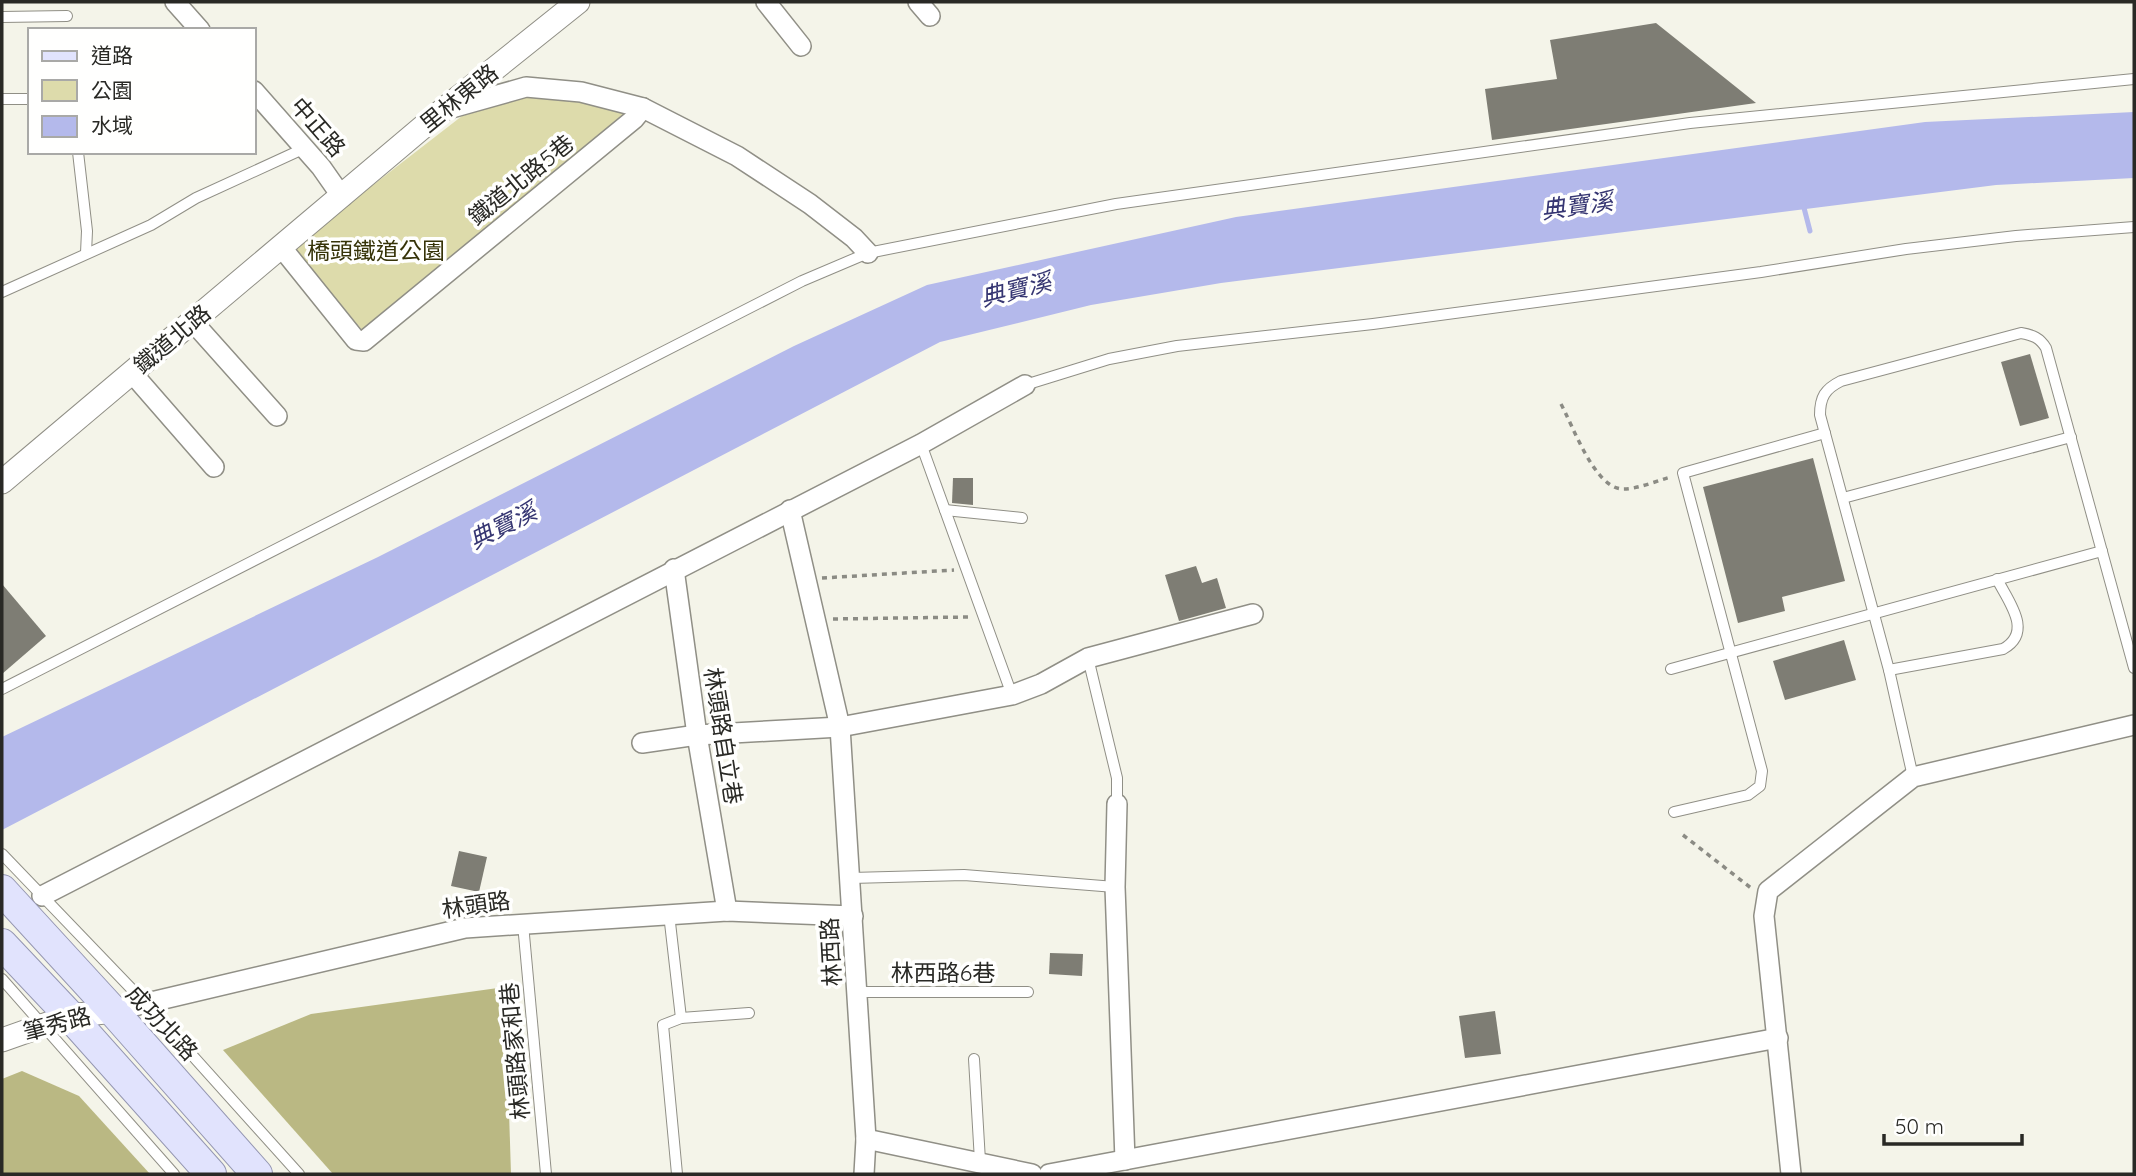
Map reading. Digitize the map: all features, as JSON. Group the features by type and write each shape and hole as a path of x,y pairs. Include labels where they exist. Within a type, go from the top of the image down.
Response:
{"main road":[{"name":"成功北路","path":"10,886 113,1011 257,1174"},
{"path":"2,944 211,1174"}],"street":[{"path":"175,2 198,28"},
{"name":"里林東路","path":"342,197 443,110 578,2"},
{"path":"766,2 801,46"},
{"path":"443,110 526,88 581,92 643,108 737,156 810,204 855,238 868,253"},
{"name":"中正路","path":"256,93 305,149 342,197"},
{"name":"鐵道北路5巷","path":"282,248 356,340 364,341 634,119 643,108"},
{"name":"鐵道北路","path":"2,482 342,197"},
{"path":"193,322 277,416"},
{"path":"132,373 214,467"},
{"path":"42,895 921,444 1025,385"},
{"name":"林西路","path":"790,510 840,727 866,1139 863,1174"},
{"name":"林頭路自立巷","path":"674,569 697,735 727,911"},
{"path":"642,743 697,735 840,727 1012,695 1041,684 1088,658 1254,614"},
{"path":"1791,1174 1764,916 1768,891 1913,777 2134,725"},
{"path":"1117,804 1115,887 1125,1160"},
{"name":"林頭路","path":"113,1011 465,928 727,911 853,916"},
{"name":"筆秀路","path":"2,1040 70,1017 113,1011"},
{"path":"1049,1174 1778,1038"},
{"path":"866,1139 1032,1174"}],"lane":[{"path":"2,17 67,16"},
{"path":"2,689 802,281 868,253 1116,204 1690,123 2134,79"},
{"path":"2,99 28,99"},
{"path":"2,292 151,225 196,198 305,149"},
{"path":"78,154 87,231 86,253"},
{"path":"1025,385 1109,359 1177,346 1761,272 1906,249 2016,236 2134,227"},
{"path":"1913,777 1889,670 1821,415 1820,401 1827,388 2021,333 2041,340 2046,348 2134,668"},
{"path":"1674,812 1748,794 1760,786 1762,771 1683,473 1825,433"},
{"path":"1843,498 2071,437"},
{"path":"921,444 1012,695"},
{"path":"945,510 1021,518"},
{"path":"1671,669 2102,551"},
{"path":"1889,670 2003,649 2013,644 2018,633 2018,620 1997,579"},
{"path":"1088,658 1117,778 1117,804"},
{"path":"2,854 10,886"},
{"path":"851,878 964,875 1115,887"},
{"name":"成功北路","path":"10,886 42,895 147,1005 299,1174"},
{"path":"669,913 681,1018"},
{"name":"林頭路家和巷","path":"523,924 546,1174"},
{"path":"2,979 174,1174"},
{"name":"林西路6巷","path":"858,992 1028,992"},
{"path":"677,1174 663,1026 681,1018 749,1013"},
{"path":"974,1059 980,1161"}],"path":[{"path":"1561,404 1597,474 1609,486 1630,488 1683,473"},
{"path":"806,579 967,570"},
{"path":"815,620 984,617"},
{"path":"1683,835 1766,900"}],"green space":[{"name":"橋頭鐵道公園","path":"529,96 571,100 628,114 363,331 293,247 462,116"}],"shaded area":[{"path":"505,987 511,1174 333,1174 223,1050 311,1014"},
{"path":"22,1071 79,1096 150,1174 2,1174 2,1079"}],"water":[{"name":"典寶溪","path":"2134,112 2134,178 1996,185 1221,283 1091,305 940,342 2,830 2,737 378,557 794,346 927,285 1236,217 1925,122"}],"building":[{"path":"1656,23 1756,103 1492,140 1485,89 1557,79 1550,40"},
{"path":"2030,354 2049,418 2020,426 2001,362"},
{"path":"1813,458 1845,581 1782,597 1785,611 1738,623 1703,487"},
{"path":"953,478 973,478 973,505 952,503"},
{"path":"1196,566 1202,583 1217,578 1226,608 1179,621 1165,575"},
{"path":"2,584 46,636 2,674"},
{"path":"1844,640 1856,680 1785,700 1773,661"},
{"path":"459,851 487,857 479,892 451,886"},
{"path":"1050,953 1083,954 1082,976 1049,974"},
{"path":"1495,1011 1501,1054 1465,1058 1459,1016"}],"waterway":[{"path":"1803,204 1810,231"}]}
